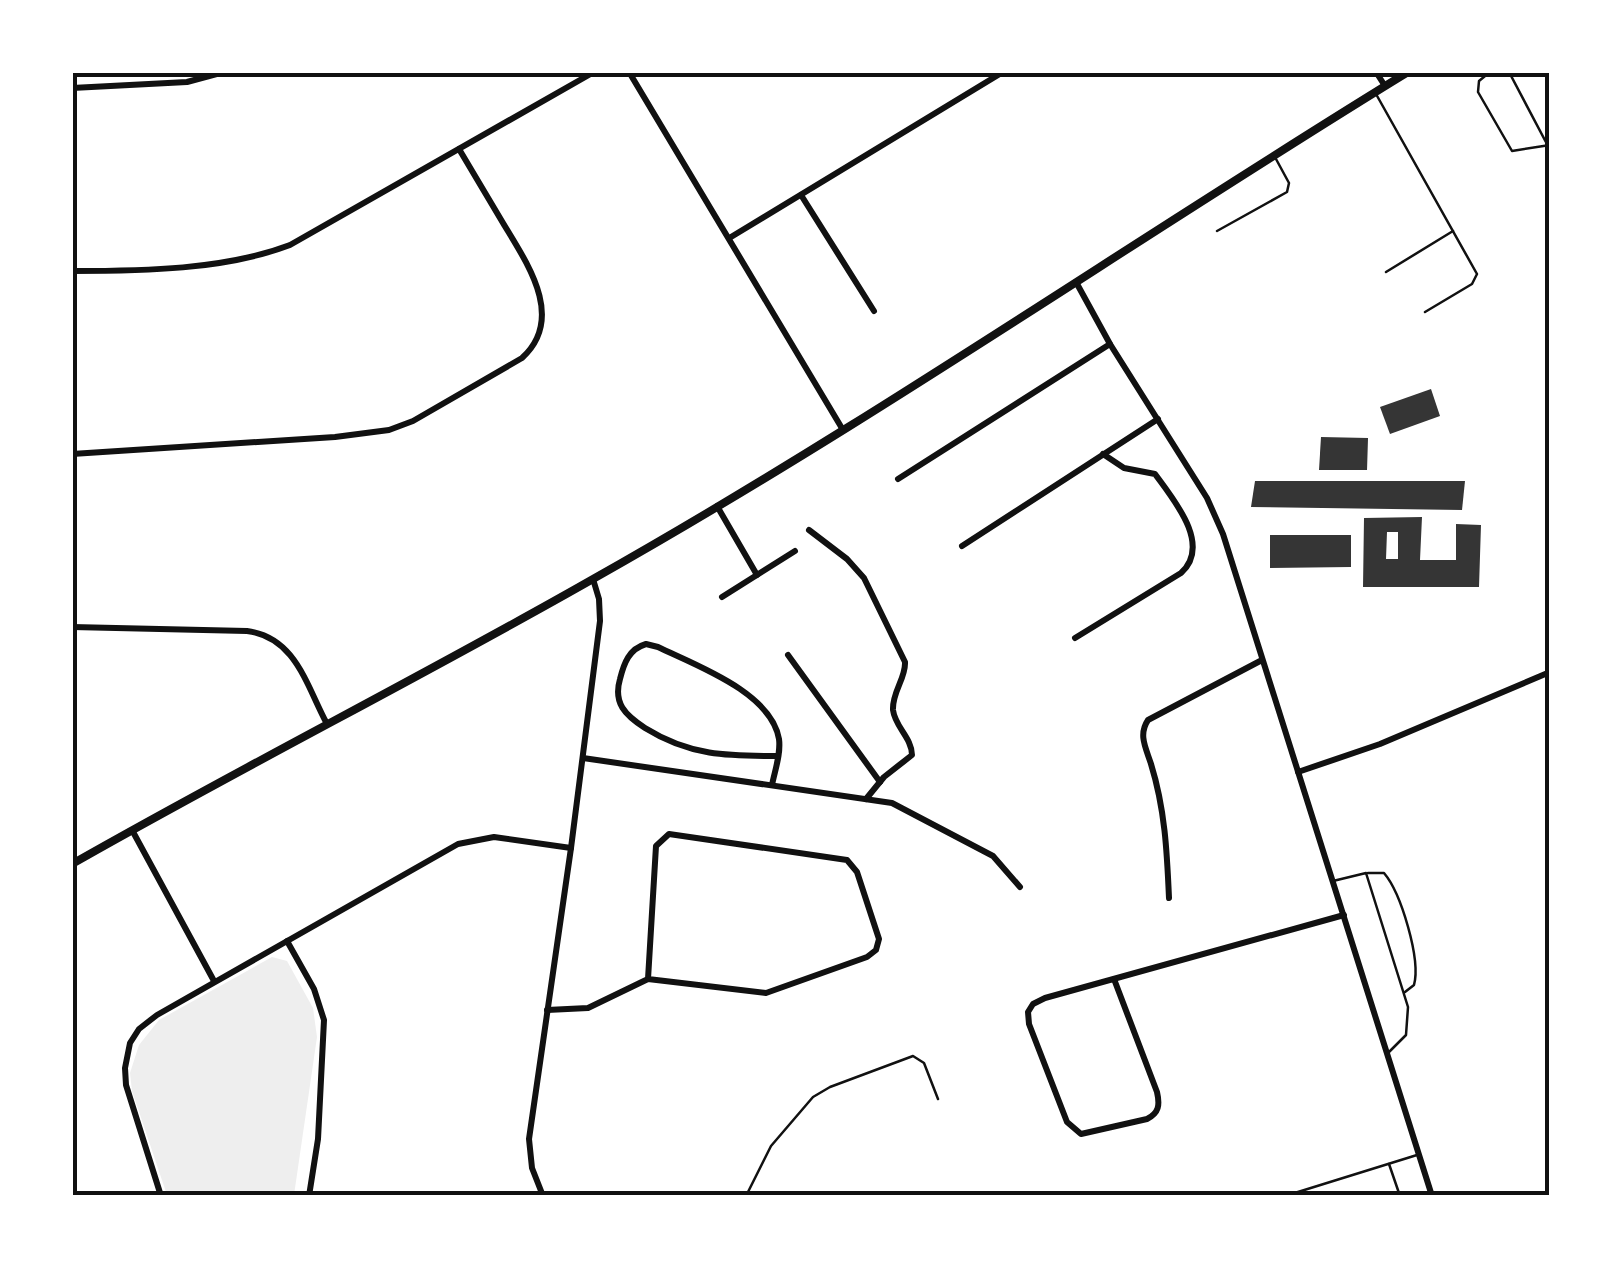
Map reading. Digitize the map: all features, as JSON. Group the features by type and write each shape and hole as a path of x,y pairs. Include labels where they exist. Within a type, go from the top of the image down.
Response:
{"street":[{"path":"72,88 187,82 224,72"},
{"path":"72,271 161,267 260,256 290,245 594,72"},
{"path":"629,72 843,430"},
{"path":"731,238 1003,72"},
{"path":"1376,72 1385,86"},
{"path":"72,864 593,579 717,506 1408,72"},
{"path":"72,454 377,432 414,421 522,358 534,346 540,331 542,308 536,282 459,148"},
{"path":"801,195 874,311"},
{"path":"1076,282 1110,344 1213,508 1432,1196"},
{"path":"898,480 1110,344"},
{"path":"962,546 1158,419"},
{"path":"1076,638 1181,573 1194,552 1191,532 1154,474 1124,468 1104,454"},
{"path":"717,506 756,575"},
{"path":"809,530 847,559 864,578 904,662 893,706 911,744 912,755 866,799"},
{"path":"722,598 795,551"},
{"path":"543,1196 532,1168 529,1139 572,848 600,620 593,579"},
{"path":"72,627 266,634 287,650 326,722"},
{"path":"772,785 778,756 778,736 770,718 729,682 652,645 630,652 616,696 619,705 636,721 665,740 690,750 778,756"},
{"path":"788,656 880,782"},
{"path":"1169,898 1163,810 1143,740 1144,725 1262,660"},
{"path":"1298,772 1380,744 1550,672"},
{"path":"583,758 896,804 987,852 1020,887"},
{"path":"132,830 214,981"},
{"path":"547,1010 588,1008 648,979 766,993 867,957 876,950 880,939 857,872 847,860 669,834 656,846 648,979"},
{"path":"161,1196 126,1085 130,1043 140,1030 214,981 471,840 506,837 572,848"},
{"path":"1114,979 1159,1106 1147,1119 1081,1134 1071,1128 1063,1114 1029,1024 1028,1012 1034,1004 1045,998 1344,915"},
{"path":"288,941 314,988 324,1020 318,1139 309,1196"}],"lane":[{"path":"1490,72 1479,81 1478,92 1512,151 1549,145 1508,72"},
{"path":"1375,93 1477,274 1476,280 1426,312"},
{"path":"1217,231 1286,192 1288,179 1275,158"},
{"path":"1386,272 1453,231"},
{"path":"1334,881 1380,872 1390,880 1417,969 1414,984 1404,993"},
{"path":"1366,873 1409,1018 1406,1035 1388,1053"},
{"path":"746,1196 771,1146 822,1091 913,1056 924,1063 938,1100"},
{"path":"1285,1196 1419,1154"},
{"path":"1389,1164 1400,1196"}],"shaded area":[{"path":"272,957 287,961 313,1008 317,1037 294,1195 167,1195 132,1091 130,1073 139,1045 159,1020"}],"building":[{"path":"1431,389 1440,416 1390,434 1380,407"},
{"path":"1321,437 1368,438 1367,470 1319,470"},
{"path":"1255,481 1465,481 1462,510 1251,507"},
{"path":"1422,517 1420,560 1456,560 1456,524 1481,525 1479,587 1363,587 1364,518","holes":["1387,532 1398,532 1398,559 1386,559"]},
{"path":"1270,535 1351,535 1351,567 1270,568"}]}
